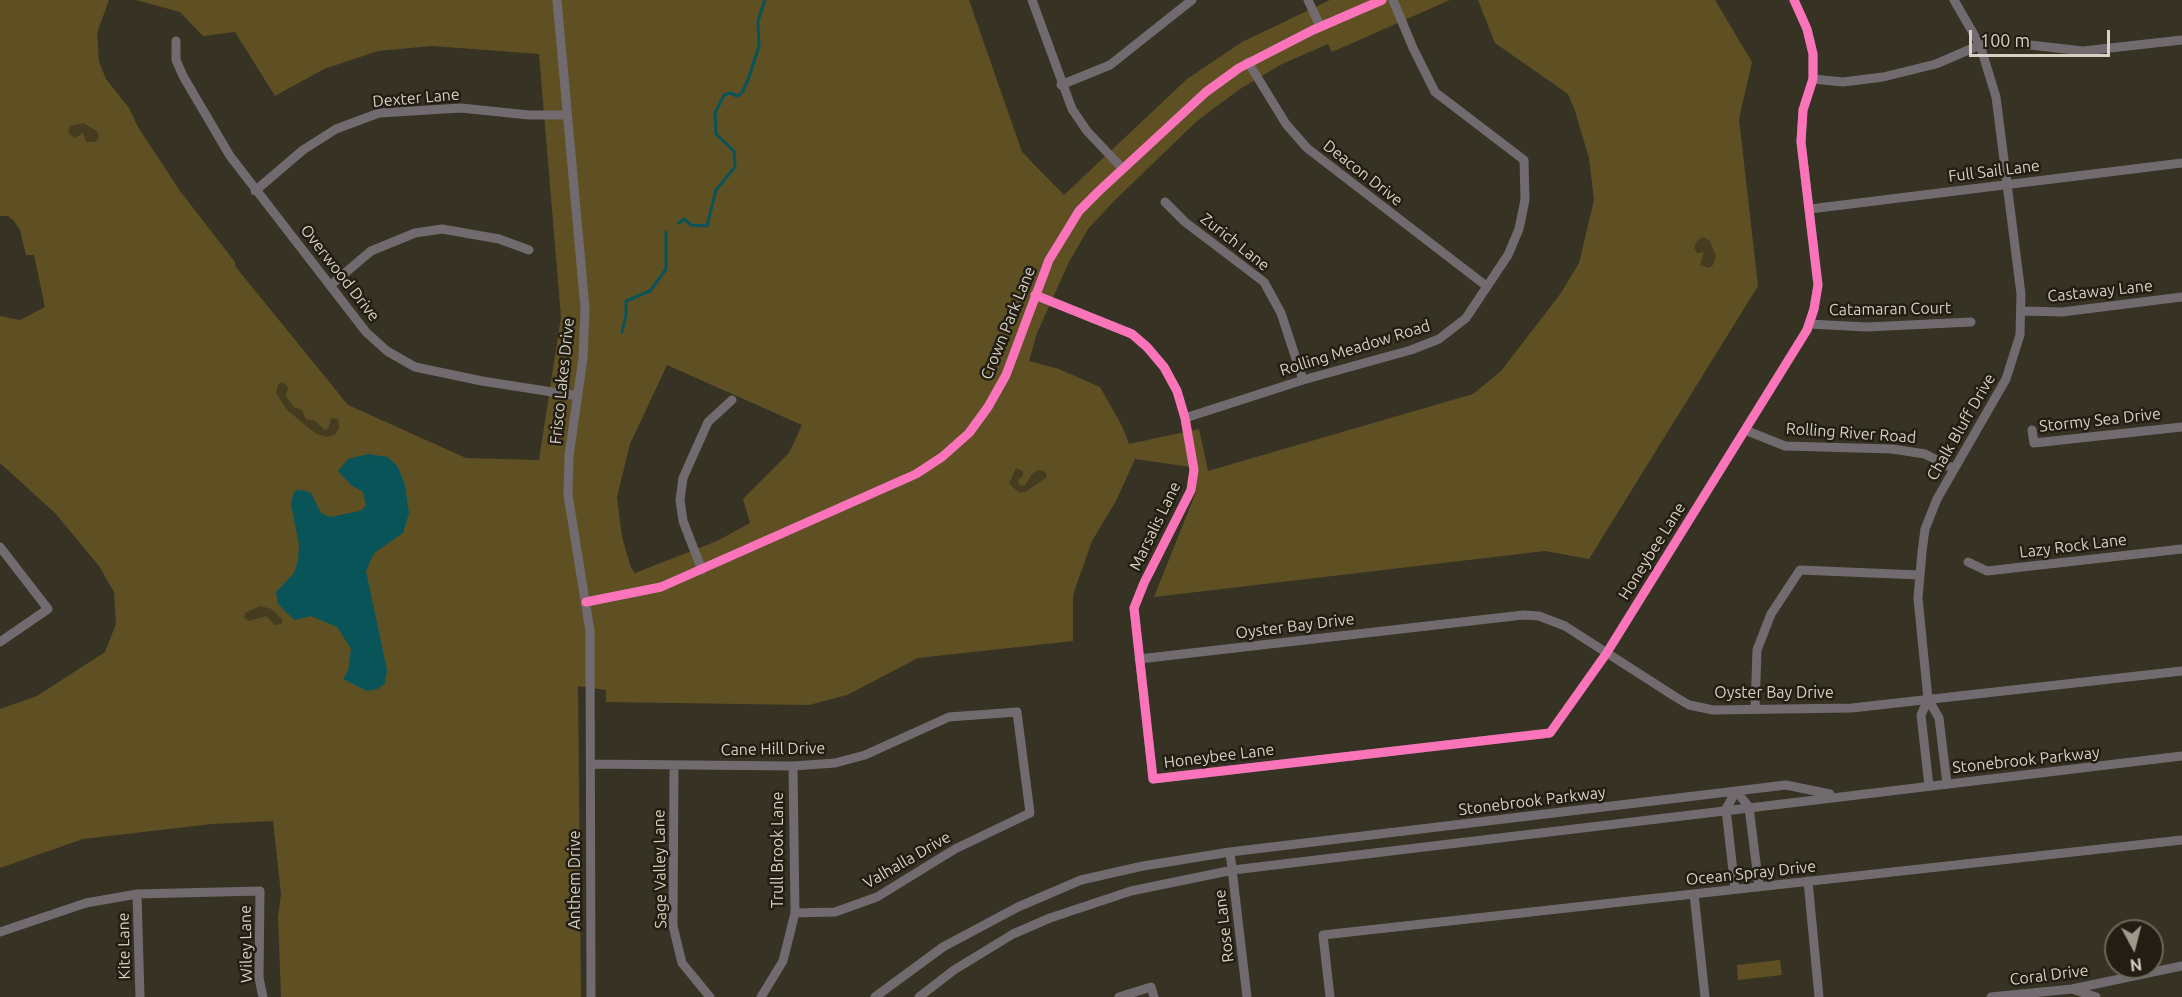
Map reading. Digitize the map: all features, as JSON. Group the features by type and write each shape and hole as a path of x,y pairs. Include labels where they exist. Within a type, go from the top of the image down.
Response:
{"street":[{"name":"Frisco Lakes Drive","path":"557,0 585,308 578,396 569,456 568,495 586,602 592,686 591,764"},
{"path":"1032,0 1061,85 1082,124 1122,168"},
{"path":"1061,85 1110,65 1159,23 1192,0"},
{"path":"1308,0 1320,27"},
{"name":"Crown Park Lane","path":"586,602 661,587 916,474 942,457 969,433 988,407 1006,375 1035,295 1062,237 1080,212 1122,168 1206,92 1248,62 1382,0"},
{"name":"Rolling Meadow Road","path":"1185,418 1303,380 1411,350 1439,339 1466,318 1485,285 1508,255 1519,230 1525,200 1524,160 1435,92 1413,48 1394,0"},
{"name":"Honeybee Lane","path":"1152,779 1550,733 1606,654 1809,324 1818,285 1801,142 1803,110 1813,80 1813,54 1807,28 1794,0"},
{"name":"Chalk Bluff Drive","path":"1947,784 1939,718 1928,699 1918,598 1918,575 1926,529 1937,499 1953,468 1981,427 2006,379 2020,335 2021,311 2008,184 1996,97 1980,45 1954,0"},
{"path":"2030,45 2089,51 2182,40"},
{"name":"Overwood Drive","path":"176,41 176,60 183,76 230,156 255,191 332,284 366,332 387,351 415,368 578,396"},
{"path":"1813,80 1844,82 1884,77 1936,64 1980,45"},
{"name":"Deacon Drive","path":"1248,62 1286,124 1307,148 1485,285"},
{"name":"Dexter Lane","path":"255,191 303,150 328,135 379,113 461,108 529,115 566,115"},
{"name":"Full Sail Lane","path":"1810,209 2182,163"},
{"name":"Zurich Lane","path":"1165,202 1185,222 1264,282 1281,313 1303,380"},
{"path":"332,284 371,251 415,232 442,229 499,239 529,250"},
{"name":"Marsalis Lane","path":"1035,295 1132,334 1164,367 1177,391 1185,418 1194,470 1191,490 1144,583 1134,608 1152,779"},
{"name":"Castaway Lane","path":"2021,311 2062,312 2182,297"},
{"name":"Catamaran Court","path":"1809,324 1867,327 1971,322"},
{"path":"702,570 683,521 680,500 683,478 708,422 732,400"},
{"name":"Stormy Sea Drive","path":"2032,430 2034,443 2182,427"},
{"name":"Rolling River Road","path":"1745,430 1785,446 1892,449 1925,454 1953,468"},
{"path":"0,547 48,609 0,642"},
{"name":"Lazy Rock Lane","path":"1968,562 1987,571 2182,549"},
{"path":"1755,709 1757,650 1771,614 1800,570 1918,575"},
{"name":"Oyster Bay Drive","path":"1139,658 1523,615 1539,616 1565,626 1689,705 1713,710 1852,708 2182,671"},
{"name":"Chalk Bluff Drive","path":"1928,699 1921,715 1929,786"},
{"name":"Cane Hill Drive","path":"591,764 793,766 835,763 865,755 949,717 1017,712 1030,813"},
{"name":"Stonebrook Parkway","path":"919,997 954,970 1013,934 1050,918 1131,891 1233,870 2182,756"},
{"name":"Anthem Drive","path":"591,764 591,997"},
{"name":"Sage Valley Lane","path":"674,765 674,926 682,963 710,997"},
{"name":"Trull Brook Lane","path":"761,997 783,961 795,913 793,766"},
{"name":"Stonebrook Parkway","path":"874,997 943,947 1018,907 1081,880 1143,866 1230,852 1786,785 1838,796"},
{"path":"1735,889 1726,809 1736,791 1749,807 1759,887"},
{"name":"Valhalla Drive","path":"795,913 835,912 877,897 955,849 1030,813"},
{"name":"Ocean Spray Drive","path":"1330,997 1323,934 2182,840"},
{"name":"Rose Lane","path":"1230,852 1247,997"},
{"path":"1808,881 1819,997"},
{"name":"Wiley Lane","path":"138,894 260,891 259,978 263,997"},
{"path":"0,932 86,903 138,894"},
{"name":"Kite Lane","path":"138,894 140,997"},
{"path":"1694,894 1705,997"},
{"name":"Coral Drive","path":"1991,997 2072,989 2182,966"},
{"path":"1119,997 1151,987 1154,997"},
{"path":"2072,989 2096,997"}],"shaded area":[{"path":"0,0 109,0 97,33 99,62 106,79 129,108 138,127 180,191 235,262 235,266 348,405 466,458 539,460 561,317 539,54 432,46 378,51 324,69 275,96 235,32 203,36 180,12 136,0 969,0 1022,152 1064,195 1187,79 1242,42 1330,0 1450,0 1332,52 1328,44 1282,64 1240,89 1197,121 1114,201 1088,229 1069,262 1037,333 1029,361 1059,369 1100,387 1122,426 1129,444 1199,429 1208,471 1473,394 1501,371 1561,293 1579,263 1594,200 1589,158 1575,111 1568,94 1495,43 1478,0 1715,0 1752,62 1739,119 1758,286 1589,559 1545,551 1154,597 1196,492 1198,468 1135,459 1116,501 1092,541 1073,595 1073,641 918,658 847,695 809,705 606,702 606,690 578,686 581,997 281,997 278,917 281,894 273,821 212,824 83,839 0,868 0,709 37,696 105,652 116,624 114,592 99,566 55,513 0,463 0,316 20,320 45,307 34,255 26,255 20,230 14,221 8,216 0,216","holes":["667,365 802,425 789,453 743,499 750,523 717,541 635,573 631,568 622,537 617,497 630,444"]},
{"path":"1780,960 1782,975 1738,980 1737,965"}],"sand":[{"path":"83,123 97,131 99,138 95,142 86,142 83,133 75,138 68,133 70,126"},
{"path":"1703,237 1710,241 1716,256 1713,265 1709,268 1700,265 1704,252 1697,253 1694,248 1697,241"},
{"path":"283,382 288,387 286,396 294,407 302,410 306,419 315,421 325,430 329,427 331,418 338,419 339,428 336,434 327,437 316,434 287,410 276,393 278,384"},
{"path":"1016,468 1023,471 1023,476 1018,480 1020,486 1025,485 1032,474 1038,470 1045,471 1047,477 1027,491 1020,493 1009,484"},
{"path":"260,606 272,609 282,619 282,624 275,625 266,616 249,621 244,618 245,613"}],"water":[{"path":"368,454 388,457 398,467 405,485 409,513 403,533 374,553 366,571 387,670 385,683 378,689 367,691 343,679 348,671 351,649 337,627 311,616 294,620 278,604 276,592 294,573 298,560 299,544 291,505 296,490 311,493 321,513 330,517 360,511 366,506 363,492 351,485 338,471 348,459"}],"waterway":[{"path":"679,223 684,219 691,225 707,226 716,190 735,167 734,151 716,134 715,113 724,95 730,93 737,96 742,93 748,80 759,46 758,21 765,0"},
{"path":"622,332 626,301 650,291 666,269 666,232"}],"cycle path":[{"path":"586,602 661,587 916,474 942,457 969,433 988,407 1006,375 1049,260 1079,211 1206,92 1239,68 1313,30 1382,0"},
{"path":"1035,295 1132,334 1164,367 1177,391 1185,418 1194,470 1191,490 1144,583 1134,608 1153,779 1550,733 1606,654 1807,330 1814,309 1818,285 1801,142 1803,110 1813,79 1813,54 1807,29 1794,0"}]}
